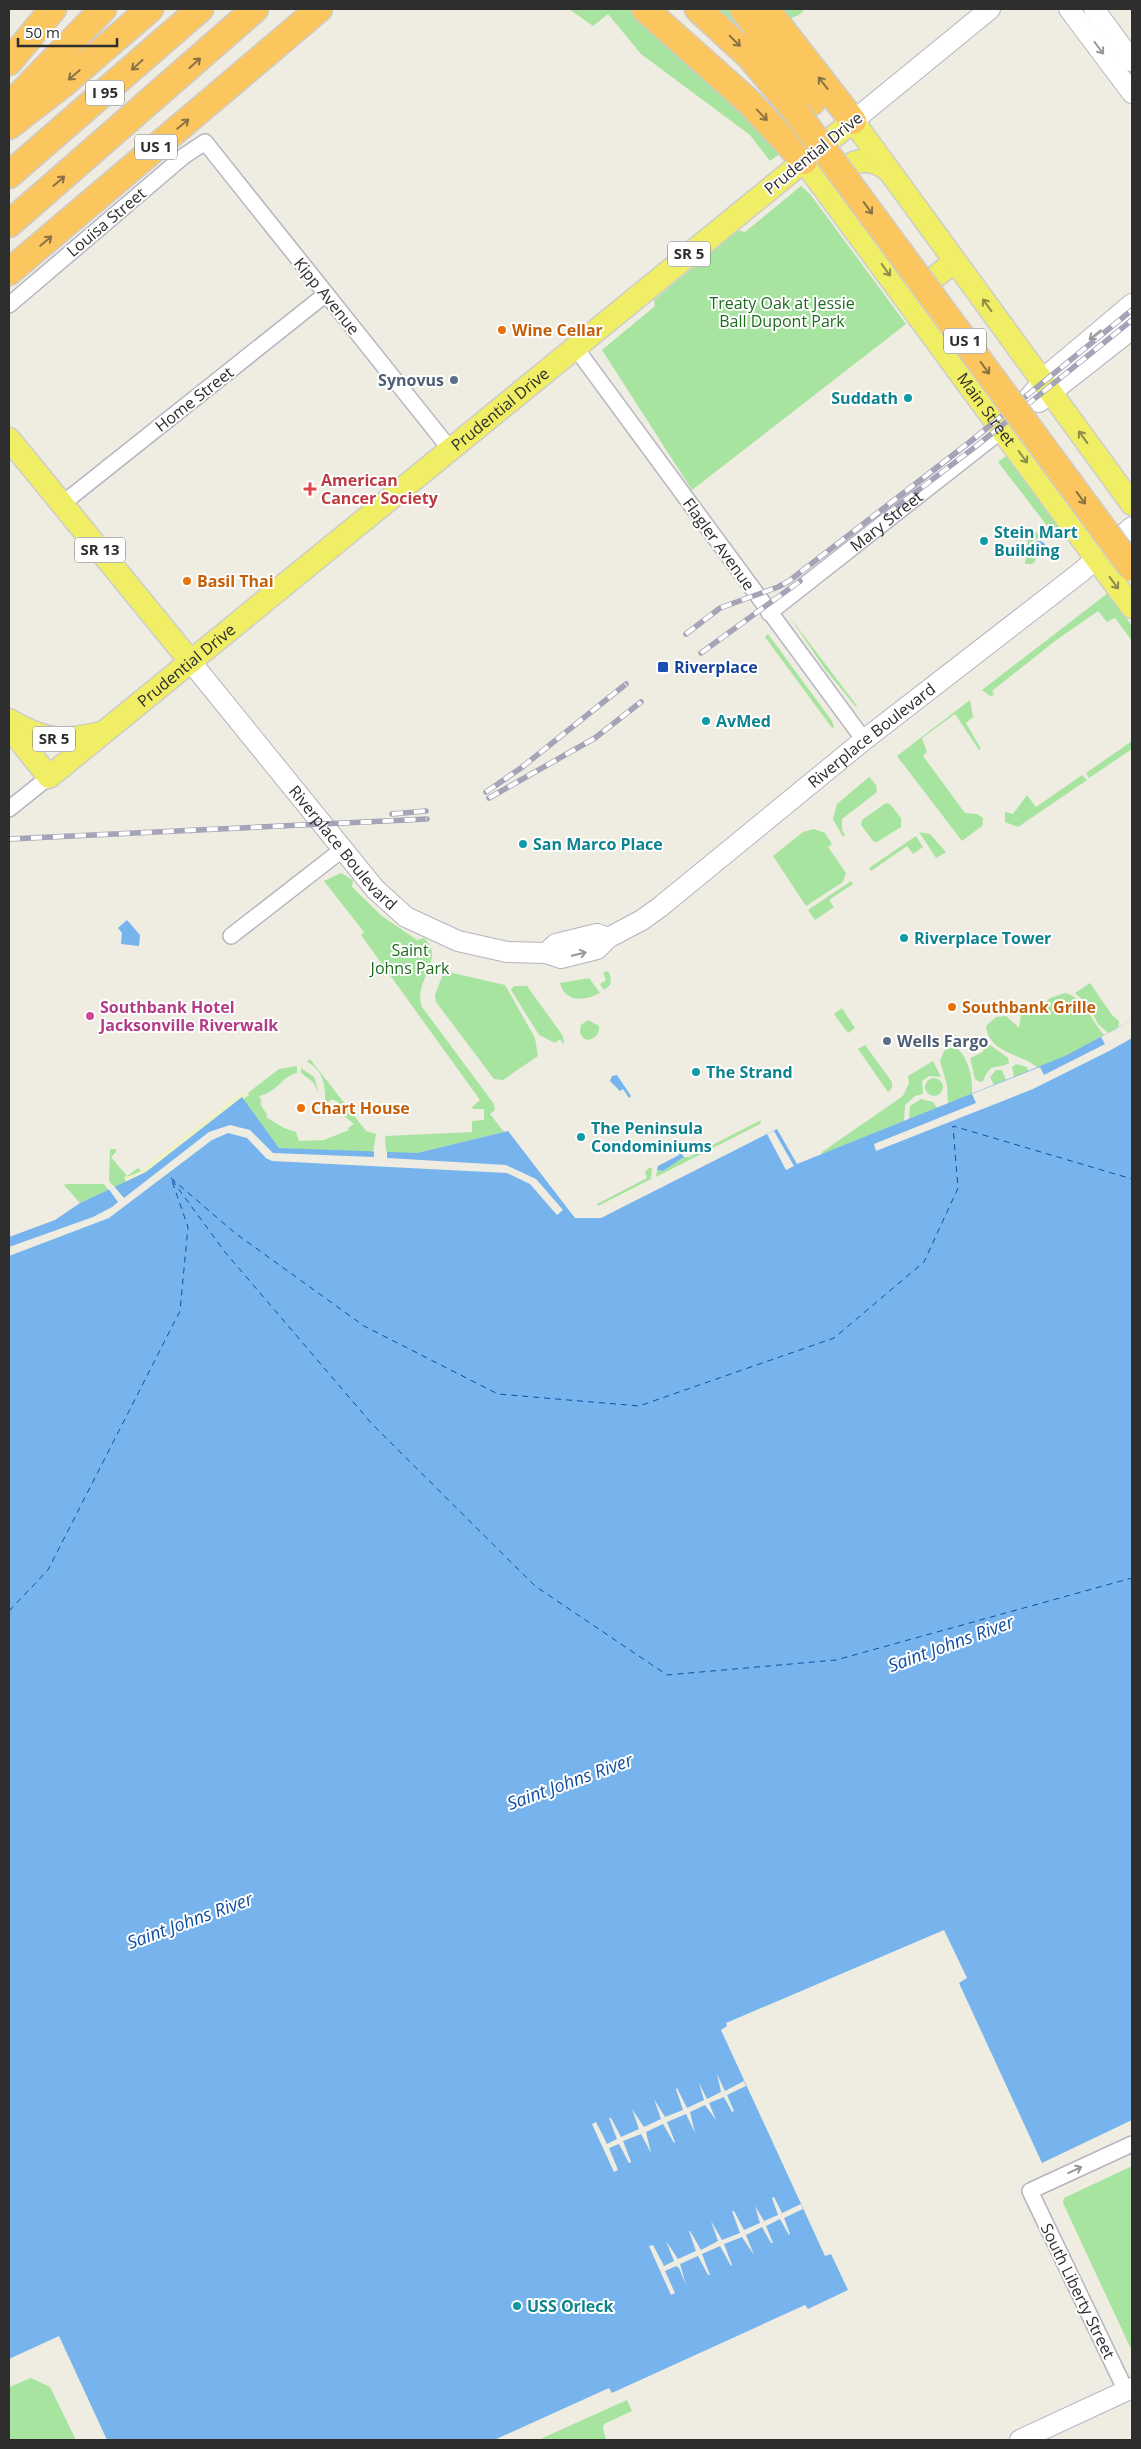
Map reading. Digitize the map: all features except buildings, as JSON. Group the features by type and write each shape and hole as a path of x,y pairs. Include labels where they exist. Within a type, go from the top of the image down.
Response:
{"highway":[{"path":"9,62 53,9"},
{"path":"9,93 79,9"},
{"path":"9,106 103,9"},
{"path":"9,126 62,85 150,9"},
{"name":"I 95","path":"9,175 200,9"},
{"name":"I 95","path":"9,224 255,9"},
{"path":"645,9 749,102 804,161"},
{"name":"US 1","path":"698,9 804,108 1132,539"},
{"name":"US 1","path":"743,9 804,108 1132,568"},
{"path":"766,9 853,121"},
{"name":"US 1","path":"9,272 312,13"}],"main road":[{"name":"Prudential Drive","path":"49,777 990,9"},
{"path":"1069,9 1132,92"},
{"path":"1094,9 1132,61"},
{"path":"853,121 1132,504"},
{"path":"839,206 836,184 848,166 865,160 877,163 888,170"},
{"name":"Main Street","path":"804,161 907,298 1132,607"},
{"path":"907,298 955,262"},
{"name":"Mary Street","path":"1002,430 1132,304"},
{"name":"Mary Street","path":"1046,387 1132,329"},
{"name":"SR 13","path":"9,438 191,662"},
{"name":"Riverplace Boulevard","path":"191,662 375,889 401,913 426,928 478,947 507,952 546,953 561,958 597,949 608,938 642,920 660,907 864,740 1097,558 1132,527"},
{"name":"SR 5","path":"9,720 41,737 78,739 103,732"},
{"name":"SR 5","path":"9,727 49,777"},
{"path":"1020,2440 1130,2394"}],"street":[{"name":"Kipp Avenue","path":"205,142 450,449"},
{"name":"Louisa Street","path":"9,305 184,156 205,142"},
{"name":"Home Street","path":"62,504 326,294"},
{"name":"Flagler Avenue","path":"574,347 864,740"},
{"name":"Mary Street","path":"769,613 1002,430"},
{"name":"Prudential Drive","path":"9,809 49,777"},
{"path":"231,936 343,849"},
{"name":"South Liberty Street","path":"1130,2394 1030,2191 1132,2144"}],"green space":[{"path":"569,9 631,9 765,130 781,153 770,161 750,135 641,54 608,14 593,26"},
{"path":"716,9 729,9 754,44"},
{"path":"779,9 805,9 799,15 789,19"},
{"name":"Treaty Oak at Jessie Ball Dupont Park","path":"801,186 810,194 906,324 692,490 602,350 655,306 654,300 738,230 745,232"},
{"path":"1006,456 1013,461 1063,530 1055,536 998,462"},
{"path":"1029,530 1038,533 1040,538 1032,541 1030,547 1036,560 1032,564 1025,564"},
{"path":"1108,593 1132,626 1132,641 1115,618 1107,622 1098,611 1055,641 992,691 994,695 990,696 982,690"},
{"path":"789,616 857,706 856,707 825,669"},
{"path":"768,634 832,721 834,727 832,728 765,637"},
{"path":"970,700 973,717 966,723 981,749 979,750 955,714 922,738 927,752 923,756 965,813 977,814 983,818 982,826 962,841 897,756"},
{"path":"1132,741 1132,749 1089,778 1086,773"},
{"path":"1082,775 1087,780 1018,827 1005,822 1005,812 1013,814 1027,795 1036,807"},
{"path":"869,777 876,785 877,792 842,819 842,830 845,835 843,837 833,819 837,804"},
{"path":"886,803 890,804 901,818 901,827 877,842 873,841 861,825 862,820"},
{"path":"814,829 825,833 832,844 828,847 846,873 843,882 806,906 773,856 803,832"},
{"path":"919,832 930,834 946,852 936,858"},
{"path":"916,836 923,847 913,854 907,846 871,871 869,868"},
{"name":"Saint Johns Park","path":"341,873 353,880 352,887 382,916 417,940 424,938 430,946 431,962 421,988 422,1007 494,1104 495,1110 490,1114 504,1132 417,1153 386,1153 385,1136 472,1132 472,1121 484,1120 484,1109 473,1109 472,1107 480,1100 361,935 364,932 324,881"},
{"path":"851,881 853,884 829,900 834,907 815,920 808,910"},
{"path":"444,971 505,985 535,1038 538,1056 503,1080 494,1079 436,1002 435,995"},
{"path":"608,971 611,978 610,985 604,990 600,984 606,980 603,973"},
{"path":"589,978 600,993 588,998 571,997 566,994 560,983"},
{"path":"1090,983 1112,1015 1119,1021 1118,1028 1108,1033 1098,1024 1089,1006 1075,993"},
{"path":"514,986 527,986 563,1036 564,1045 560,1039 555,1043 539,1035 511,990"},
{"path":"1065,993 1083,1005 1104,1035 1066,1056 1038,1068 1032,1063 1000,1048 988,1035 986,1026 996,1017 1006,1016 1019,1028 1021,1014 1031,1009 1037,1011 1050,998"},
{"path":"842,1008 855,1028 848,1033 834,1014"},
{"path":"588,1020 599,1026 599,1031 592,1039 587,1040 581,1036 580,1030 581,1025"},
{"path":"989,1044 1008,1058 1009,1063 991,1068 983,1081 980,1082 975,1079 970,1058 981,1053"},
{"path":"865,1045 892,1082 892,1088 888,1092 858,1049"},
{"path":"949,1048 958,1049 965,1059 970,1070 972,1094 948,1104 947,1085 940,1061 944,1051"},
{"path":"310,1059 366,1131 376,1134 373,1153 279,1148 243,1099 279,1069 297,1066 297,1073 287,1078 271,1091 259,1096 262,1102 260,1103 267,1115 266,1117 284,1128 296,1132 299,1141 324,1140 349,1130 348,1128 354,1124 343,1115 338,1102 332,1099 327,1103 325,1102 325,1090 322,1079 317,1069 307,1062"},
{"path":"933,1061 941,1077 929,1076 922,1081 923,1094 915,1096 905,1105 904,1121 821,1155 822,1152 903,1096 909,1083 908,1076"},
{"path":"1016,1064 1027,1067 1028,1071 1014,1077 1012,1067"},
{"path":"301,1068 314,1077 319,1093 313,1082 301,1073"},
{"path":"996,1070 1002,1070 1006,1080 994,1085 990,1077"},
{"path":"934,1078 940,1081 943,1087 940,1093 934,1096 928,1093 925,1087 928,1081"},
{"path":"921,1099 933,1102 937,1108 909,1119 910,1106"},
{"path":"761,1120 760,1124 656,1177 657,1170 663,1171 684,1157 689,1157"},
{"path":"110,1149 116,1149 116,1152 111,1157 127,1176 138,1168 141,1171 125,1178 126,1182 114,1187 109,1181"},
{"path":"652,1168 651,1179 598,1206 597,1204 647,1178 645,1172"},
{"path":"104,1184 108,1190 80,1203 64,1185"},
{"path":"1132,2166 1132,2351 1063,2203 1064,2198"},
{"path":"31,2378 50,2387 76,2440 9,2440 9,2387"},
{"path":"627,2400 632,2411 604,2424 606,2440 538,2440"}],"sand":[{"path":"240,1093 249,1095 243,1099 241,1098 146,1172 126,1182 124,1177 137,1174"}],"water":[{"path":"1036,541 1042,541 1046,548 1042,555 1036,555 1032,551 1032,545"},
{"path":"127,920 140,935 139,946 121,944 122,933 118,928"},
{"name":"Saint Johns River","path":"1132,1020 1132,2120 1042,2163 959,1983 967,1978 944,1930 726,2023 727,2026 721,2030 825,2256 831,2254 848,2290 808,2309 805,2305 612,2393 609,2388 494,2440 107,2440 59,2336 9,2359 9,1237 55,1220 80,1203 146,1172 242,1097 279,1148 417,1153 508,1131 575,1218 601,1218 777,1129 797,1164 1065,1056"},
{"path":"617,1075 631,1096 629,1098 623,1089 620,1091 610,1081 612,1076"},
{"path":"680,1152 684,1157 663,1171 657,1170 658,1166 679,1155"}],"pier":[{"path":"1132,1020 1132,1038 1109,1051 1033,1089 876,1151 874,1144 976,1103 972,1094 1040,1067 1044,1075 1105,1044 1101,1037"},
{"path":"230,1125 250,1130 273,1153 374,1157 374,1151 387,1151 387,1158 506,1165 536,1179 563,1210 557,1215 530,1184 507,1173 272,1161 266,1158 247,1138 228,1133 212,1140 109,1218 9,1256 9,1247 93,1217 112,1207 118,1202 108,1188 113,1185 124,1198 209,1132"},
{"path":"774,1131 794,1166 786,1170 767,1134"},
{"path":"717,2074 725,2091 744,2081 746,2086 727,2095 734,2111 732,2112 724,2097 709,2103 716,2120 705,2105 690,2112 695,2133 686,2114 667,2122 674,2143 663,2124 646,2132 651,2153 641,2134 623,2141 631,2162 629,2163 619,2144 609,2148 618,2170 614,2172 592,2124 596,2122 607,2144 617,2139 609,2118 611,2118 621,2137 639,2129 632,2109 644,2127 661,2119 654,2099 665,2117 683,2110 677,2088 687,2108 704,2100 699,2083 707,2099 721,2092"},
{"path":"774,2197 782,2213 801,2204 803,2209 784,2218 789,2235 780,2219 766,2226 773,2243 771,2243 762,2227 746,2235 754,2255 742,2237 724,2244 731,2266 720,2246 702,2254 710,2275 708,2275 698,2256 680,2264 686,2285 679,2268 676,2266 665,2271 675,2293 671,2295 649,2246 653,2245 664,2266 674,2261 666,2241 678,2259 696,2251 690,2231 701,2250 718,2241 711,2221 722,2240 740,2233 732,2211 734,2211 744,2230 760,2223 755,2206 764,2221 778,2215 772,2198"}],"ferry route":[{"path":"171,1178 235,1233 364,1326 498,1394 639,1406 834,1338 924,1262 958,1188 953,1126 1132,1179"},
{"path":"172,1180 225,1252 372,1424 535,1586 667,1675 836,1660 1132,1578"},
{"path":"9,1611 48,1570 180,1311 188,1227 172,1181"}],"railway":[{"path":"686,634 720,608 778,587 789,581 971,441 1132,310"},
{"path":"887,514 975,447 1132,320"},
{"path":"701,653 800,581"},
{"path":"486,792 521,768 626,684"},
{"path":"489,798 595,738 641,702"},
{"path":"392,814 426,811"},
{"path":"9,839 427,819"}],"place":[{"name":"Wine Cellar","path":"502,330"},
{"name":"Synovus","path":"454,380"},
{"name":"Suddath","path":"908,398"},
{"name":"American Cancer Society","path":"310,489"},
{"name":"Stein Mart Building","path":"984,541"},
{"name":"Basil Thai","path":"187,581"},
{"name":"Riverplace","path":"663,667"},
{"name":"AvMed","path":"706,721"},
{"name":"San Marco Place","path":"523,844"},
{"name":"Riverplace Tower","path":"904,938"},
{"name":"Southbank Grille","path":"952,1007"},
{"name":"Southbank Hotel Jacksonville Riverwalk","path":"90,1016"},
{"name":"Wells Fargo","path":"887,1041"},
{"name":"The Strand","path":"696,1072"},
{"name":"Chart House","path":"301,1108"},
{"name":"The Peninsula Condominiums","path":"581,1137"},
{"name":"USS Orleck","path":"517,2306"}]}
